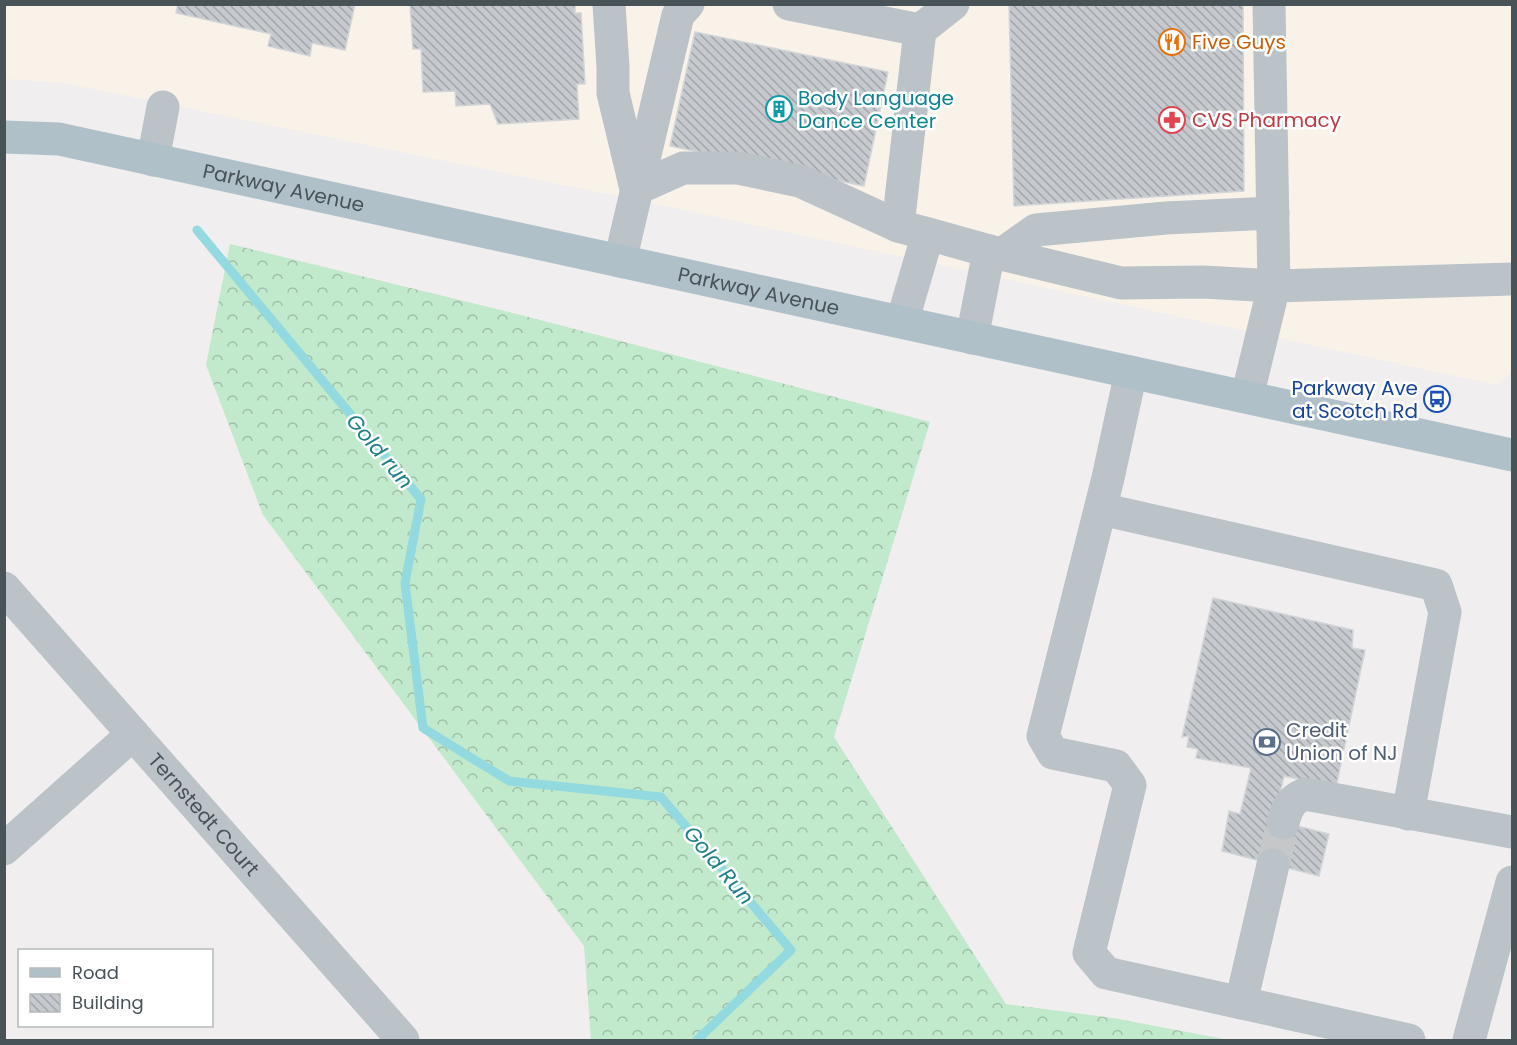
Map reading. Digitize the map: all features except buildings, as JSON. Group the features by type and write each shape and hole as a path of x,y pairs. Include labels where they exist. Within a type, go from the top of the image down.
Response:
{"main road":[{"name":"Parkway Avenue","path":"4,137 59,139 1512,455"}],"street":[{"path":"609,4 614,67 613,93 636,189"},
{"path":"620,261 678,15 688,4"},
{"path":"789,4 920,30 953,4"},
{"path":"1247,398 1274,286 1269,4"},
{"path":"902,322 913,230 920,30"},
{"path":"153,160 163,107"},
{"path":"636,189 683,168 738,168 800,181 913,230 1121,283 1203,282 1274,286 1512,279"},
{"path":"972,338 996,253 1036,230 1166,218 1273,213"},
{"path":"1131,372 1101,509 1044,736 1053,753 1116,766 1130,785 1089,953 1106,974 1409,1041"},
{"path":"1101,509 1436,585 1445,612 1408,814"},
{"name":"Ternstedt Court","path":"4,588 403,1041"},
{"path":"4,849 133,734"},
{"path":"1283,823 1291,802 1305,794 1512,832"},
{"path":"1241,1003 1273,865"},
{"path":"1469,1041 1512,882"}],"shaded area":[{"path":"4,5 1512,5 1512,372 1497,385 661,205 64,83 5,79"}],"green space":[{"path":"230,244 517,314 930,422 834,737 1006,1004 1113,1018 1229,1040 591,1040 584,946 263,515 206,365"}],"waterway":[{"name":"Gold run","path":"197,230 421,499 405,583 423,728 509,781 661,797 791,950 697,1040"}],"tunnel":[{"path":"1273,865 1283,823"}],"place":[{"name":"Five Guys","path":"1172,42"},
{"name":"Body Language Dance Center","path":"779,109"},
{"name":"CVS Pharmacy","path":"1172,120"},
{"name":"Parkway Ave at Scotch Rd","path":"1437,399"},
{"name":"Credit Union of NJ","path":"1267,742"}],"water label":[{"name":"Gold Run","path":"719,865"}]}
